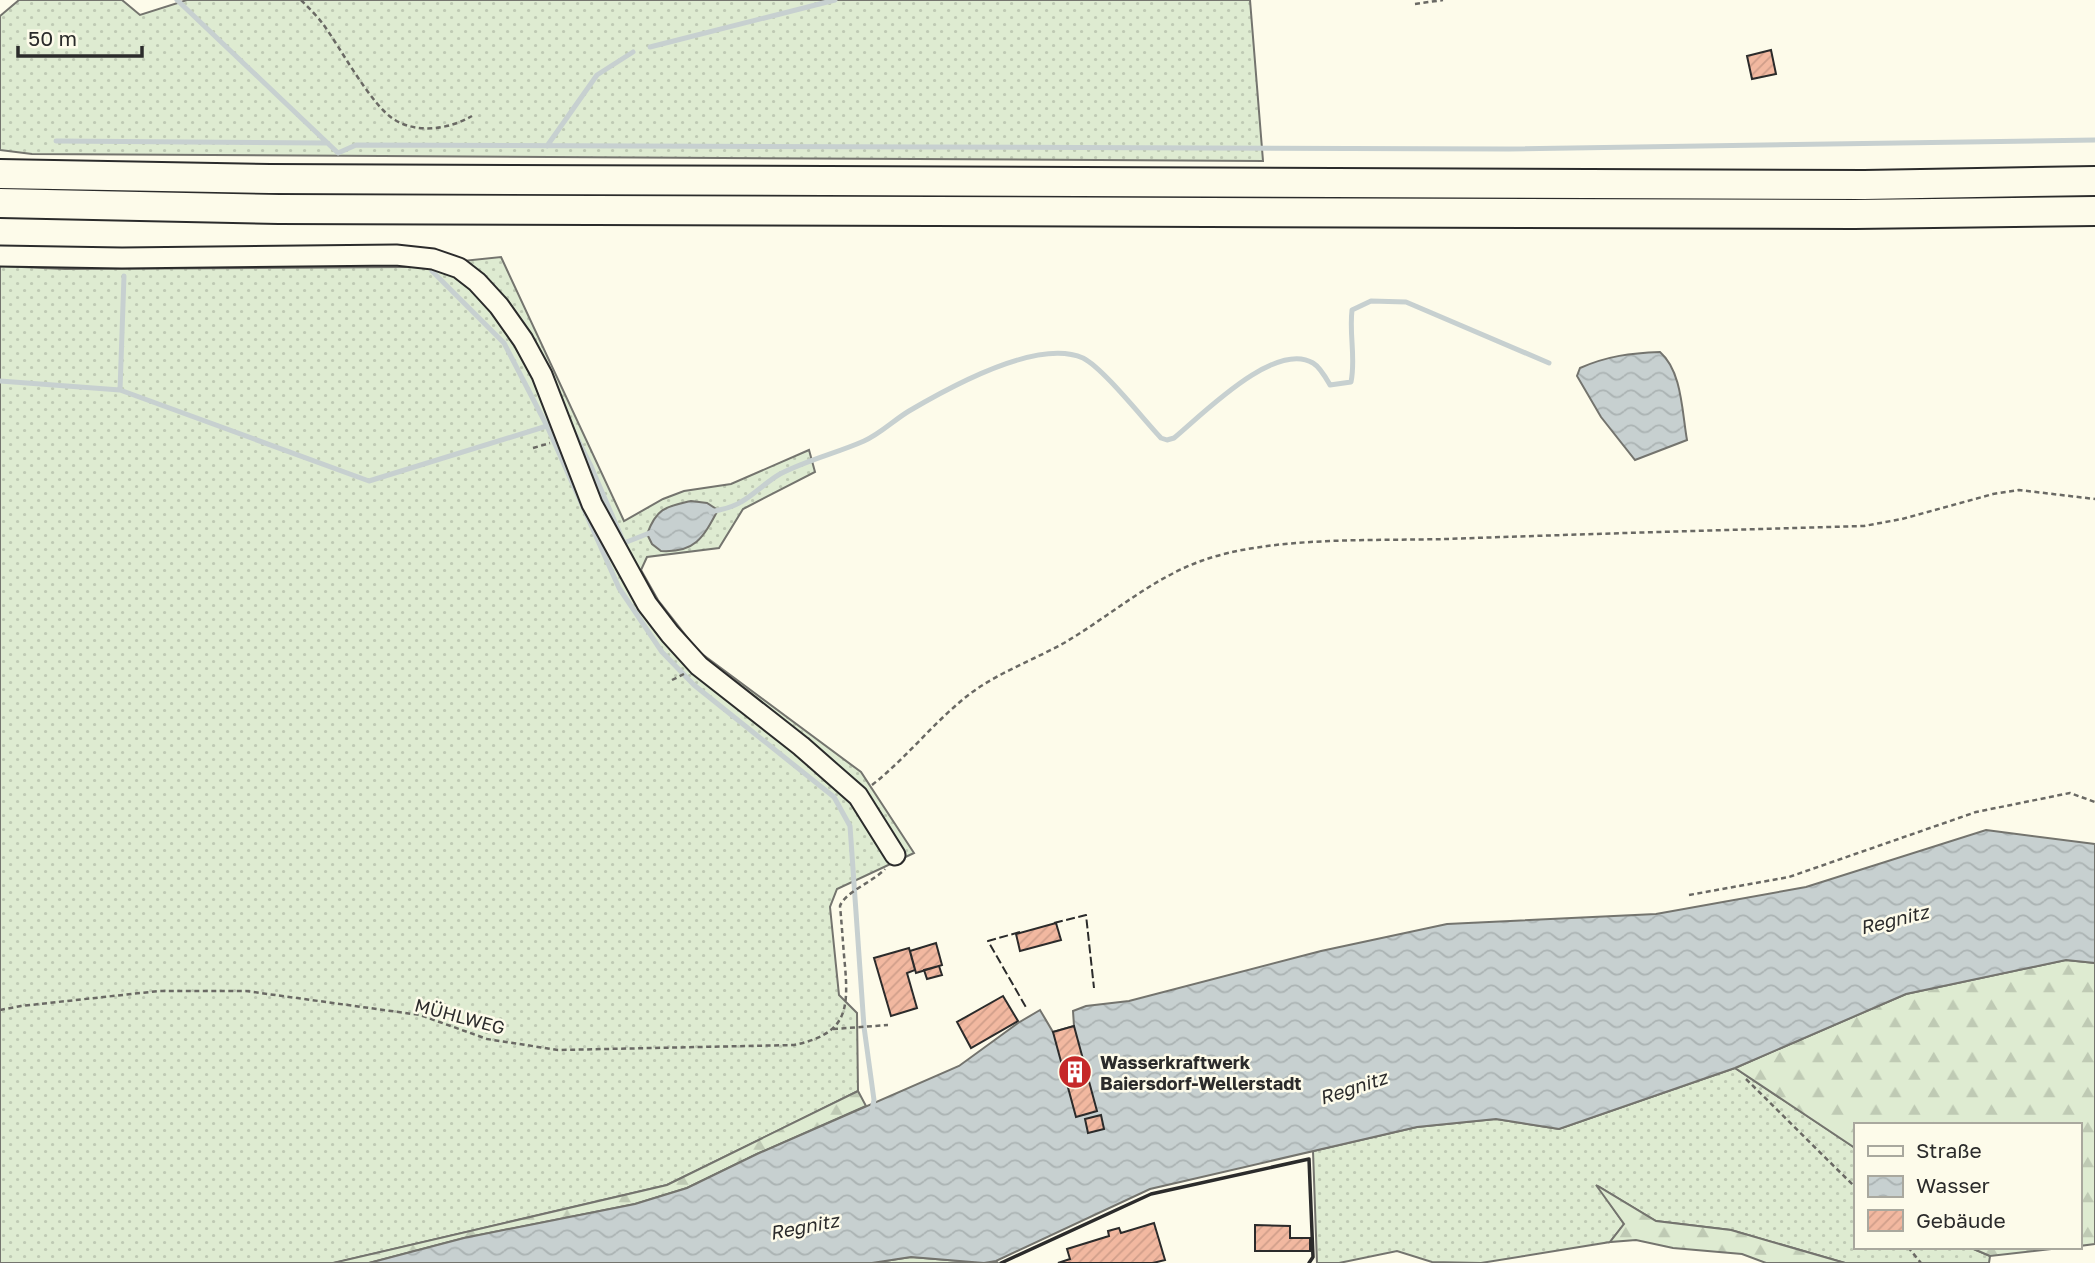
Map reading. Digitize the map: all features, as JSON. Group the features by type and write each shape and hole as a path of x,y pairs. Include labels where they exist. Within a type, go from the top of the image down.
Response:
{"highway":[{"path":"0,174 298,179 1837,185 2095,181"},
{"path":"0,203 279,209 1840,214 2095,211"}],"lane":[{"path":"0,256 411,257 433,259 459,268 477,282 499,306 523,340 542,375 592,504 647,604 699,666 801,746 858,796 895,855"}],"path":[{"path":"301,0 322,22 368,90 392,119 403,124 438,129 456,125 472,116"},
{"path":"1415,4 1443,0"},
{"path":"858,796 900,762 964,699 995,678 1063,643 1180,570 1203,560 1239,551 1340,542 1864,526 2019,490 2095,499"},
{"path":"1689,895 1789,877 1976,812 2070,793 2095,802"},
{"path":"833,1029 843,1016 847,1004 840,906 848,895 880,874 895,855"},
{"name":"MÜHLWEG","path":"0,1010 159,992 246,991 420,1016 487,1039 558,1050 794,1045 814,1041 833,1029 888,1026"},
{"path":"1746,1079 1854,1186"},
{"path":"1910,1249 1922,1263"}],"green space":[{"path":"19,0 122,0 140,15 187,0 1250,0 1263,161 32,154 0,150 0,16"},
{"path":"501,257 624,521 663,499 684,491 731,484 809,450 815,472 743,509 719,548 647,557 641,570 658,600 698,651 861,772 914,853 837,889 830,907 839,995 857,1013 858,1091 667,1185 334,1263 0,1263 0,266 65,269 405,267"},
{"path":"2066,960 2095,963 2095,1244 2081,1246 2081,1123 1854,1123 1854,1147 1735,1068 1906,994"},
{"path":"1735,1068 1854,1147 1854,1249 1974,1249 1990,1256 1989,1263 1845,1263 1731,1230 1656,1221 1598,1186 1624,1224 1610,1242 1481,1263 1432,1262 1397,1251 1339,1263 1317,1263 1313,1151 1417,1127 1496,1119 1559,1129"},
{"path":"858,1091 866,1106 687,1188 635,1204 464,1238 369,1263 333,1263 667,1185"},
{"path":"1596,1185 1656,1221 1731,1230 1845,1263 1766,1263 1742,1254 1673,1248 1636,1240 1610,1242 1624,1224"},
{"path":"1974,1249 2051,1249 1990,1256"},
{"path":"911,1257 984,1263 872,1263"}],"water":[{"path":"1660,352 1673,370 1677,381 1687,440 1635,460 1601,417 1577,376 1580,368 1610,358"},
{"path":"691,501 707,503 718,510 708,528 697,542 690,546 661,551 652,544 647,534 654,519 668,507"},
{"name":"Regnitz","path":"1986,830 2095,844 2095,963 2066,960 1906,994 1735,1068 1559,1129 1496,1119 1417,1127 1150,1189 996,1261 984,1263 911,1257 872,1263 369,1263 464,1238 635,1204 687,1188 757,1154 959,1066 1040,1010 1053,1032 1074,1026 1073,1011 1086,1006 1129,1001 1321,951 1447,924 1656,914 1806,887"}],"building":[{"path":"1771,50 1776,74 1752,79 1747,56"},
{"path":"1056,923 1061,940 1020,951 1016,934"},
{"path":"936,943 942,965 916,973 910,951"},
{"path":"909,948 915,970 907,973 917,1008 891,1016 874,958"},
{"path":"939,966 942,975 927,979 924,970"},
{"path":"1003,996 1018,1021 971,1048 957,1022"},
{"name":"Wasserkraftwerk Baiersdorf-Wellerstadt","path":"1074,1026 1097,1111 1076,1117 1053,1032"},
{"path":"1101,1115 1104,1129 1088,1133 1085,1119"},
{"path":"1154,1223 1165,1260 1153,1263 1058,1263 1070,1259 1067,1249 1109,1236 1108,1231 1119,1228 1121,1233"},
{"path":"1255,1225 1290,1226 1290,1238 1310,1238 1310,1251 1255,1251"}],"waterway":[{"path":"177,0 338,153 356,145 1509,149 2095,140"},
{"path":"650,47 835,0"},
{"path":"547,146 597,75 633,52"},
{"path":"56,141 328,143"},
{"path":"0,381 120,390 369,481 547,426 504,343 432,271"},
{"path":"120,390 124,276"},
{"path":"711,512 738,504 790,469 870,438 909,411 969,379 1018,360 1042,355 1064,354 1083,358 1112,383 1161,438 1167,440 1174,438 1240,383 1279,362 1297,359 1313,363 1330,385 1351,382 1352,310 1371,301 1406,302 1549,363"},
{"path":"547,426 619,588 662,652 694,685 834,797 850,826 864,1027 874,1100 872,1110"},
{"path":"573,430 624,543 652,532"}],"fence":[{"path":"1054,923 1086,915 1094,988"},
{"path":"1020,932 988,941 1027,1009"}],"wall":[{"path":"1001,1263 1151,1194 1309,1159 1313,1257 1309,1263"}],"place":[{"name":"Wasserkraftwerk Baiersdorf-Wellerstadt","path":"1075,1072"}]}
